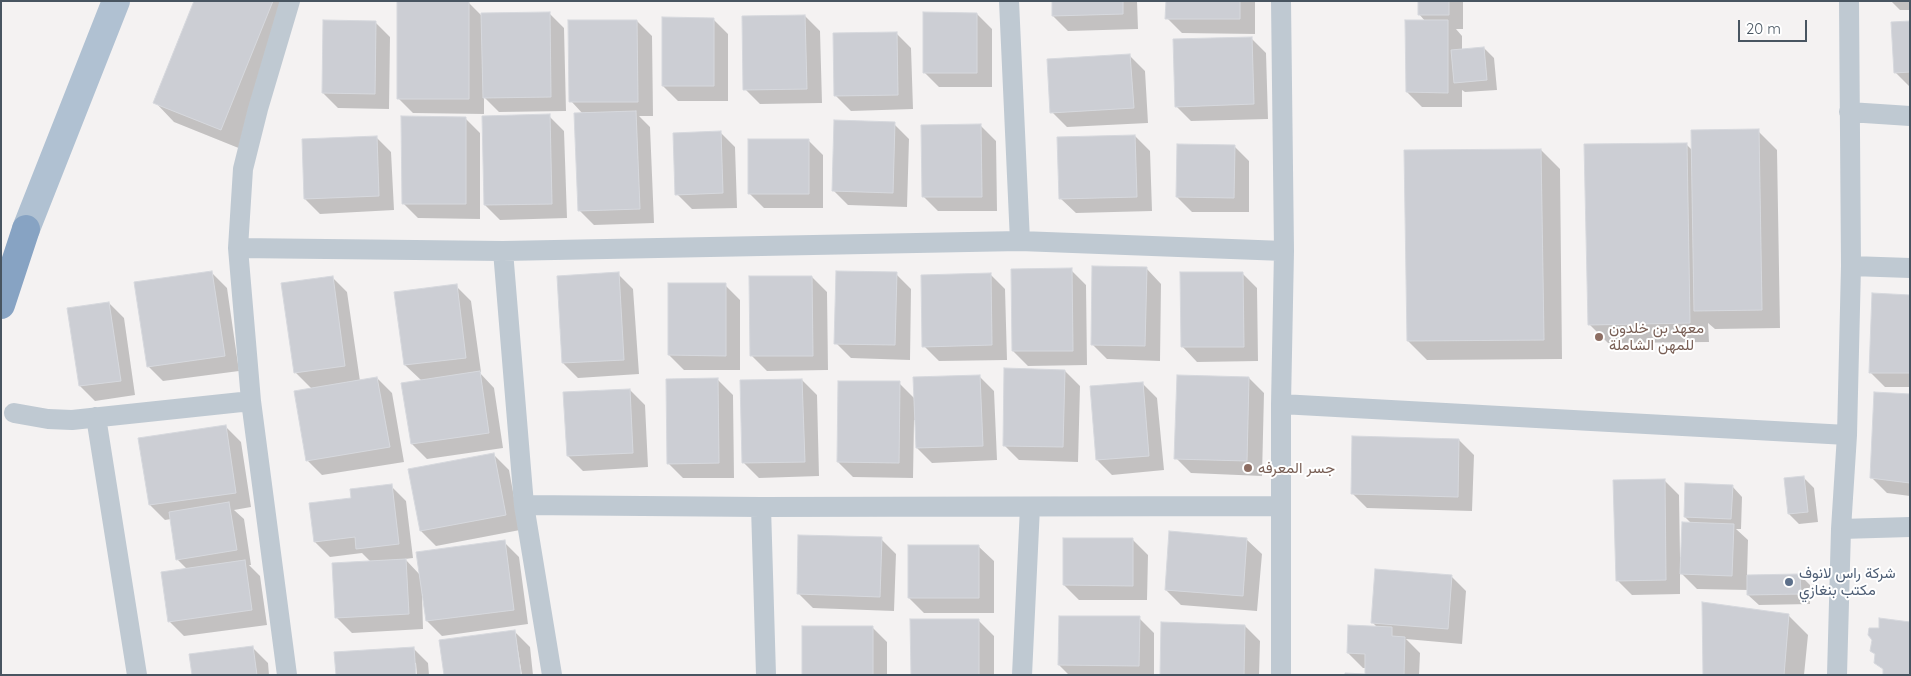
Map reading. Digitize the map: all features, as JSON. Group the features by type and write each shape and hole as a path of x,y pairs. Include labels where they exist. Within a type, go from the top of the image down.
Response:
{"highway":[{"path":"1,269 26,229"},
{"path":"1,305 26,229"}],"main road":[{"path":"26,229 116,1"}],"street":[{"path":"287,675 251,400 238,248 243,169 258,109 290,1"},
{"path":"1009,1 1020,241"},
{"path":"1281,1 1284,251 1281,404 1281,675"},
{"path":"1837,675 1841,528 1848,435 1851,266 1849,1"},
{"path":"1849,112 1910,116"},
{"path":"238,248 503,251 1020,241 1284,251"},
{"path":"503,251 524,505 552,675"},
{"path":"1851,266 1910,268"},
{"path":"14,413 48,419 72,420 251,400"},
{"path":"1281,404 1848,435"},
{"path":"96,417 136,675"},
{"path":"524,505 761,507 1281,506"},
{"path":"761,507 766,675"},
{"path":"1022,675 1030,507"},
{"path":"1841,528 1910,527"}],"building":[{"path":"194,1 273,1 221,130 153,103"},
{"path":"397,1 469,1 469,99 397,99"},
{"path":"1052,1 1123,1 1123,14 1052,16"},
{"path":"1166,1 1240,1 1240,19 1165,19"},
{"path":"1418,1 1449,1 1449,15 1418,15"},
{"path":"550,12 551,97 483,98 481,13"},
{"path":"923,12 977,13 977,73 923,73"},
{"path":"805,15 807,89 743,90 742,16"},
{"path":"662,17 714,18 714,86 662,86"},
{"path":"323,20 376,21 375,94 322,93"},
{"path":"568,20 637,20 638,102 569,102"},
{"path":"1405,20 1448,20 1448,93 1406,92"},
{"path":"1910,21 1910,72 1894,73 1891,22"},
{"path":"897,32 898,95 834,96 833,33"},
{"path":"1252,37 1254,104 1175,107 1173,39"},
{"path":"1484,47 1487,80 1454,83 1451,50"},
{"path":"1130,54 1134,108 1050,113 1047,59"},
{"path":"636,111 640,209 578,211 574,113"},
{"path":"550,114 552,204 484,205 482,116"},
{"path":"401,116 466,117 466,204 402,204"},
{"path":"834,120 895,122 893,193 832,191"},
{"path":"981,124 982,197 922,197 921,125"},
{"path":"1759,129 1762,310 1694,311 1691,130"},
{"path":"721,131 723,193 675,195 673,133"},
{"path":"1135,135 1137,197 1059,199 1057,137"},
{"path":"377,136 379,196 304,199 302,139"},
{"path":"748,139 809,139 809,194 748,194"},
{"path":"1687,143 1690,323 1588,325 1584,144"},
{"path":"1177,144 1235,145 1234,198 1176,197"},
{"path":"1541,149 1544,340 1407,341 1404,150"},
{"path":"1092,266 1147,267 1145,346 1091,345"},
{"path":"1072,268 1073,351 1012,351 1011,269"},
{"path":"212,271 225,356 147,367 134,282"},
{"path":"836,271 897,272 895,345 834,344"},
{"path":"619,272 624,360 562,363 557,276"},
{"path":"1180,272 1243,272 1244,347 1181,347"},
{"path":"991,273 992,345 922,347 921,275"},
{"path":"333,276 345,366 294,373 281,283"},
{"path":"749,276 812,276 813,356 750,356"},
{"path":"668,283 726,283 726,356 668,355"},
{"path":"457,284 466,358 404,365 394,292"},
{"path":"1872,293 1910,295 1910,373 1869,373"},
{"path":"109,302 121,381 79,386 67,308"},
{"path":"1004,368 1065,370 1063,447 1003,446"},
{"path":"480,371 489,433 411,444 401,383"},
{"path":"980,375 983,446 916,448 913,377"},
{"path":"1177,375 1249,377 1247,461 1174,459"},
{"path":"377,377 390,447 306,461 294,391"},
{"path":"718,378 719,463 667,464 666,379"},
{"path":"802,379 805,462 742,463 740,380"},
{"path":"838,381 900,381 899,463 837,462"},
{"path":"1143,382 1149,456 1096,460 1090,386"},
{"path":"630,389 633,453 567,456 563,392"},
{"path":"1874,392 1910,394 1910,483 1870,478"},
{"path":"226,425 236,493 149,505 138,438"},
{"path":"1352,436 1459,439 1458,497 1351,494"},
{"path":"494,453 506,515 420,531 408,469"},
{"path":"1804,476 1808,512 1788,514 1784,478"},
{"path":"1665,479 1666,580 1616,581 1613,480"},
{"path":"1685,483 1733,485 1731,519 1684,517"},
{"path":"392,484 399,544 356,549 355,537 314,542 309,503 351,498 350,489"},
{"path":"229,502 237,550 176,560 169,512"},
{"path":"1682,522 1734,524 1732,576 1680,574"},
{"path":"1169,531 1247,538 1243,596 1165,590"},
{"path":"798,535 882,537 880,597 797,594"},
{"path":"1063,538 1133,538 1133,586 1063,585"},
{"path":"505,540 514,610 426,621 416,552"},
{"path":"908,545 979,545 979,598 908,598"},
{"path":"406,559 409,614 335,618 332,563"},
{"path":"245,560 252,610 168,622 161,572"},
{"path":"1375,569 1452,575 1448,629 1371,623"},
{"path":"1800,574 1801,594 1747,595 1747,575"},
{"path":"1702,602 1789,614 1784,675 1703,675"},
{"path":"1059,616 1140,616 1139,666 1058,665"},
{"path":"1879,618 1910,622 1910,675 1883,675 1883,669 1874,663 1875,654 1870,651 1872,640 1868,635 1869,628 1879,628"},
{"path":"910,619 979,619 979,675 911,675"},
{"path":"1161,622 1245,625 1244,675 1160,675"},
{"path":"1348,625 1392,627 1392,636 1405,637 1404,675 1345,675 1345,673 1365,674 1365,654 1347,653"},
{"path":"802,626 873,626 873,675 802,675"},
{"path":"515,630 521,675 444,675 439,640"},
{"path":"253,646 257,675 192,675 189,654"},
{"path":"414,647 416,675 336,675 334,652"}],"place":[{"name":"معهد بن خلدون للمهن الشاملة","path":"1599,337"},
{"name":"جسر المعرفه","path":"1248,468"},
{"name":"شركة راس لانوف مكتب بنغازي","path":"1789,582"}]}
